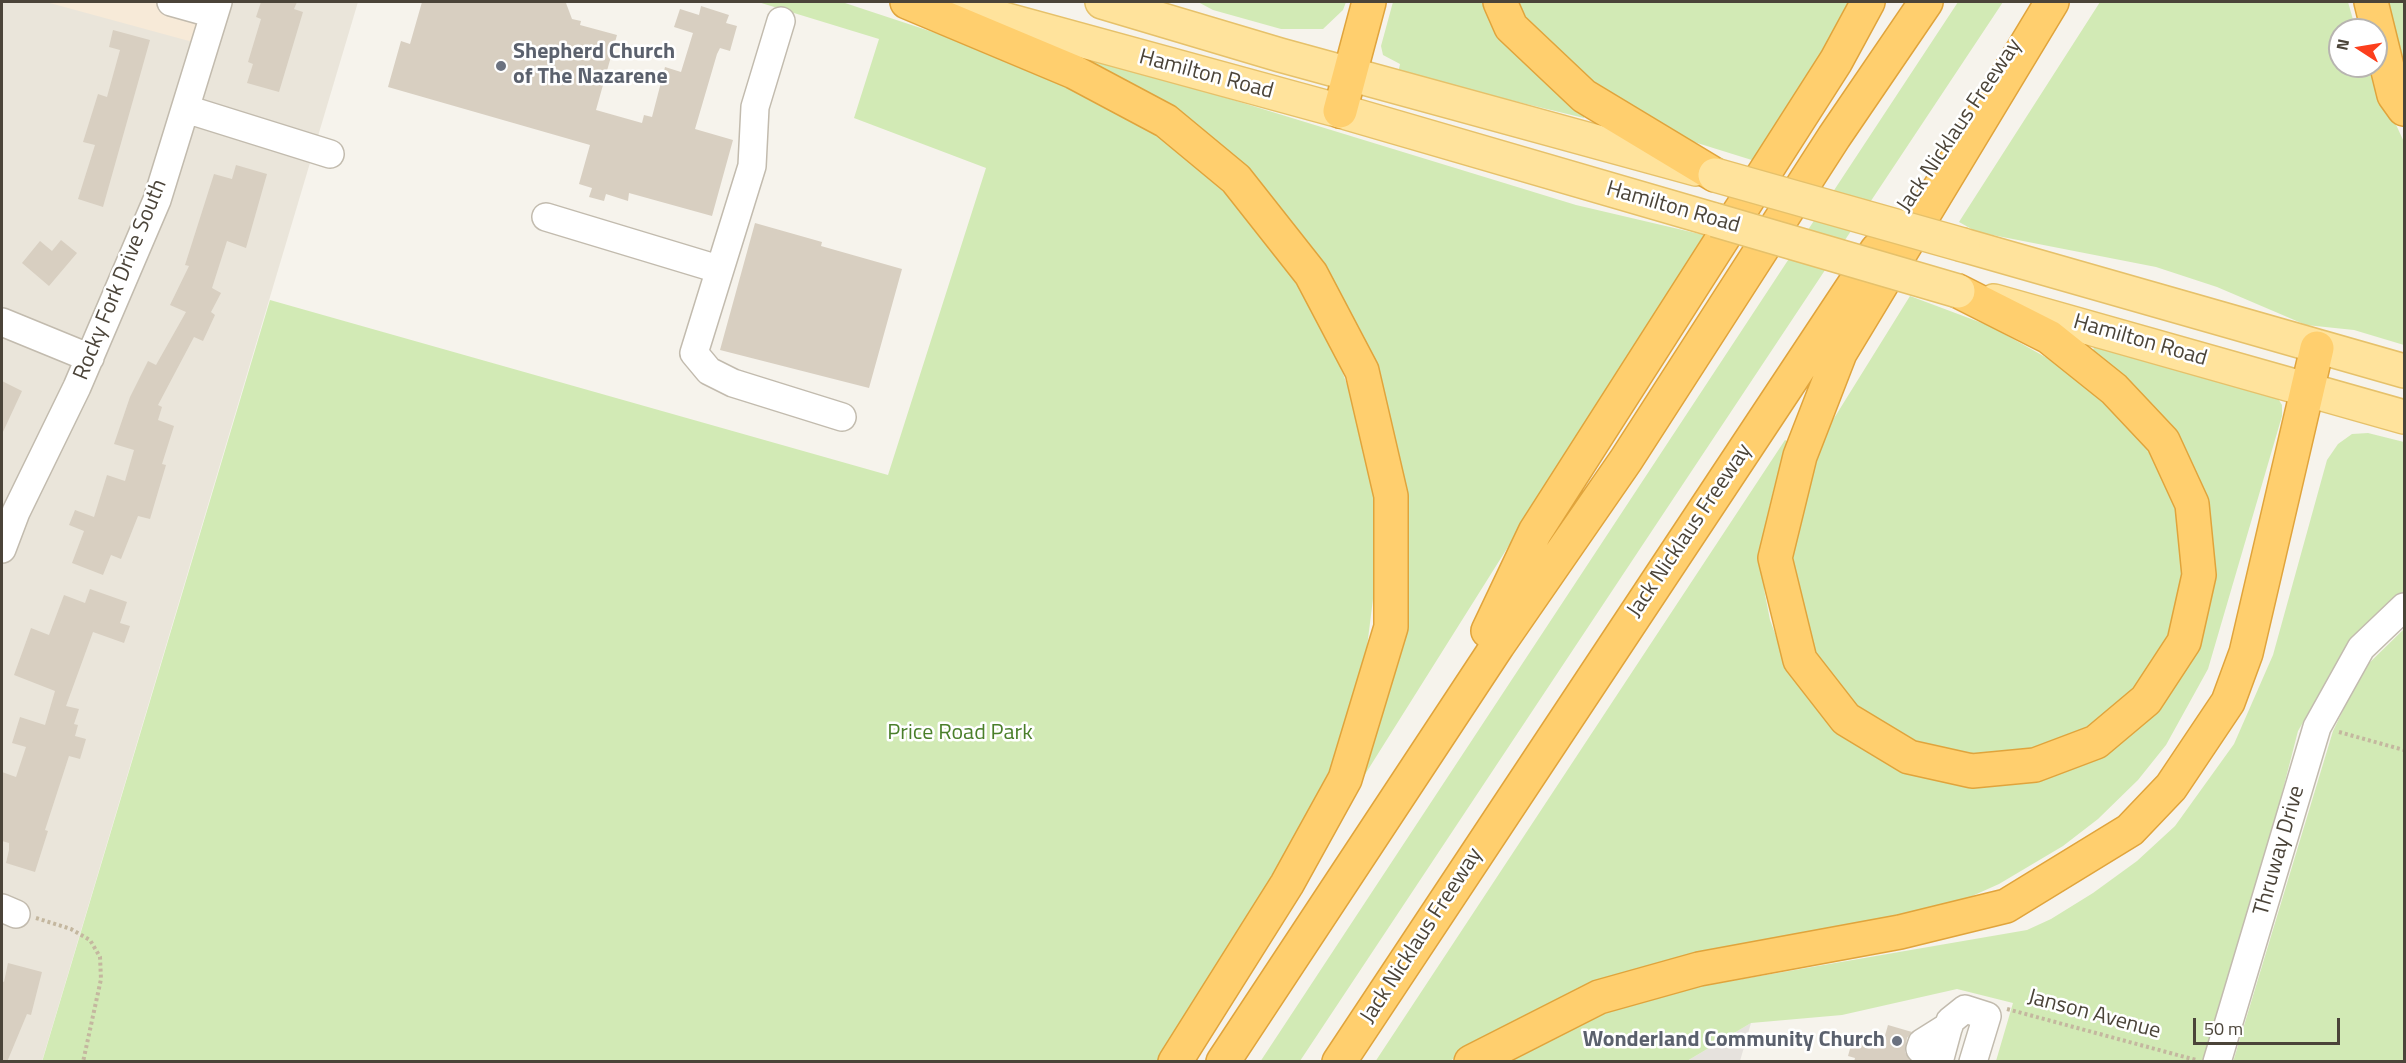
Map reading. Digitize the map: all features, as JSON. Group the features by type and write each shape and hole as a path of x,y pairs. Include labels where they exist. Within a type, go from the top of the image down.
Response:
{"highway":[{"path":"907,2 1074,72 1166,121 1236,179 1311,274 1362,371 1391,496 1390,627 1345,779 1287,884 1175,1062"},
{"path":"1340,111 1348,73 1369,2"},
{"path":"1500,2 1511,27 1584,96 1715,175"},
{"path":"1438,736 1535,532 1830,71 1868,2"},
{"path":"1223,1062 1438,736 1626,460 1834,138 1926,2"},
{"name":"Jack Nicklaus Freeway","path":"1339,1062 2044,2"},
{"path":"1959,291 2049,337 2114,389 2163,441 2192,504 2199,575 2184,642 2146,700 2096,742 2035,765 1972,771 1909,757 1846,719 1800,660 1775,558 1800,456 1840,353 2052,2"},
{"path":"2371,2 2394,95 2404,109"},
{"path":"1471,1062 1599,997 1699,969 1900,932 2006,906 2130,830 2171,787 2228,702 2246,653 2317,348"}],"main road":[{"name":"Hamilton Road","path":"941,2 1340,111 1959,291 2404,417"},
{"name":"Hamilton Road","path":"1102,2 1280,55 1715,175 2404,371"}],"street":[{"path":"170,2 216,8"},
{"name":"Rocky Fork Drive South","path":"2,549 16,512 90,358 157,200 216,8"},
{"path":"781,21 755,107 752,166 718,269 694,353 709,371 733,383 842,417"},
{"path":"186,109 330,154"},
{"path":"546,218 718,269"},
{"path":"2,322 90,358"},
{"name":"Thruway Drive","path":"2217,1062 2317,727 2361,648 2404,607"},
{"path":"1930,1055 1950,1021 1965,1009 1987,1016 1973,1062"}],"path":[{"path":"2317,727 2404,750"},
{"path":"9,911 71,929 90,940 100,957 101,979 83,1062"},
{"name":"Janson Avenue","path":"1996,1006 2203,1062"}],"shaded area":[{"path":"2,2 358,2 42,1061 2,1062"},
{"path":"46,2 212,2 200,44"},
{"path":"1751,1023 1740,1061 1687,1061"}],"green space":[{"name":"Price Road Park","path":"758,2 842,2 981,48 1107,104 1176,148 1237,204 1288,264 1331,341 1364,431 1375,494 1374,591 1364,671 1325,790 1234,943 1158,1061 42,1062 270,300 888,475 986,168 854,118 879,39"},
{"path":"1198,2 1346,2 1343,10 1323,29 1281,29 1213,10"},
{"path":"1393,2 1482,2 1507,41 1585,111 1584,118 1398,73 1400,64 1383,55 1381,46"},
{"path":"1509,2 1854,2 1755,161 1694,142 1626,111 1580,80"},
{"path":"1958,2 2003,2 1300,1061 1260,1062"},
{"path":"2100,2 2348,2 2353,18 2328,18 2328,78 2375,78 2404,142 2404,345 2354,330 2306,325 2217,287 2156,267 1977,232 1959,222"},
{"path":"2377,2 2404,2 2404,79 2388,33 2388,18 2383,18"},
{"path":"1083,54 1576,205 1704,235 1359,784 1403,533 1297,240 1080,64"},
{"path":"1910,296 1990,326 2047,358 2104,398 2141,436 2166,477 2180,518 2185,555 2183,589 2166,640 2131,696 2087,732 1998,761 1934,754 1866,722 1813,665 1785,548 1818,444"},
{"path":"2095,346 2277,397 2282,405 2282,416 2208,669 2166,745 2138,780 2098,819 2063,846 1999,884 1970,897 1902,915 1456,1057 1450,1061 1375,1062 1785,440 1793,444 1775,484 1768,513 1763,554 1764,589 1770,620 1782,652 1947,779 2153,706 2207,535 2091,353"},
{"path":"2368,433 2404,442 2404,593 2389,603 2342,655 2298,731 2263,867 2204,1061 1996,1061 2013,1003 1957,989 1842,1015 1751,1023 1687,1061 1498,1062 1592,1015 1661,993 2027,930 2051,919 2093,893 2137,861 2175,826 2234,744 2273,655 2327,460 2338,444 2352,434"},
{"path":"2404,629 2404,1061 2233,1062 2333,731 2363,669"}],"building":[{"path":"261,2 297,2 294,9 303,12 279,92 247,83 253,64 248,62 261,19 256,17"},
{"path":"422,2 566,3 572,19 581,21 580,25 617,35 596,110 642,123 644,115 652,117 665,67 681,72 693,33 674,27 680,9 699,15 701,6 729,15 726,23 737,26 730,51 720,48 717,54 695,129 733,140 712,216 629,193 628,201 606,194 604,201 589,197 592,188 579,184 590,145 388,87 401,41 410,44"},
{"path":"113,30 150,40 103,207 78,199 95,145 83,142 98,94 107,97 120,50 109,47"},
{"path":"236,165 267,174 246,248 227,241 212,288 221,293 211,312 215,315 203,341 194,337 158,405 162,407 158,420 174,426 162,464 166,465 150,519 138,516 121,559 111,555 103,575 72,563 84,531 69,525 75,510 94,517 107,475 125,481 134,450 114,444 130,397 148,361 156,365 186,312 170,305 189,266 185,265 214,174 232,179"},
{"path":"755,223 822,242 821,246 902,269 869,388 720,350"},
{"path":"61,240 77,253 49,286 22,263 40,241 52,251"},
{"path":"2,381 22,391 2,434"},
{"path":"90,589 127,602 120,623 130,626 124,643 93,632 66,706 79,709 74,724 78,725 75,736 86,739 80,759 69,756 45,830 48,831 35,872 6,863 9,843 2,841 2,772 16,777 26,747 12,743 20,717 45,725 55,691 14,675 31,628 49,635 64,595 85,603"},
{"path":"8,963 42,972 31,1015 27,1014 7,1062 2,1062 2,981 4,982"},
{"name":"Wonderland Community Church","path":"1888,1025 1912,1032 1907,1038 1905,1052 1911,1062 1854,1062 1855,1058 1848,1056 1853,1038 1882,1046"}],"place":[{"name":"Shepherd Church of The Nazarene","path":"501,66"},
{"name":"Wonderland Community Church","path":"1897,1041"}]}
